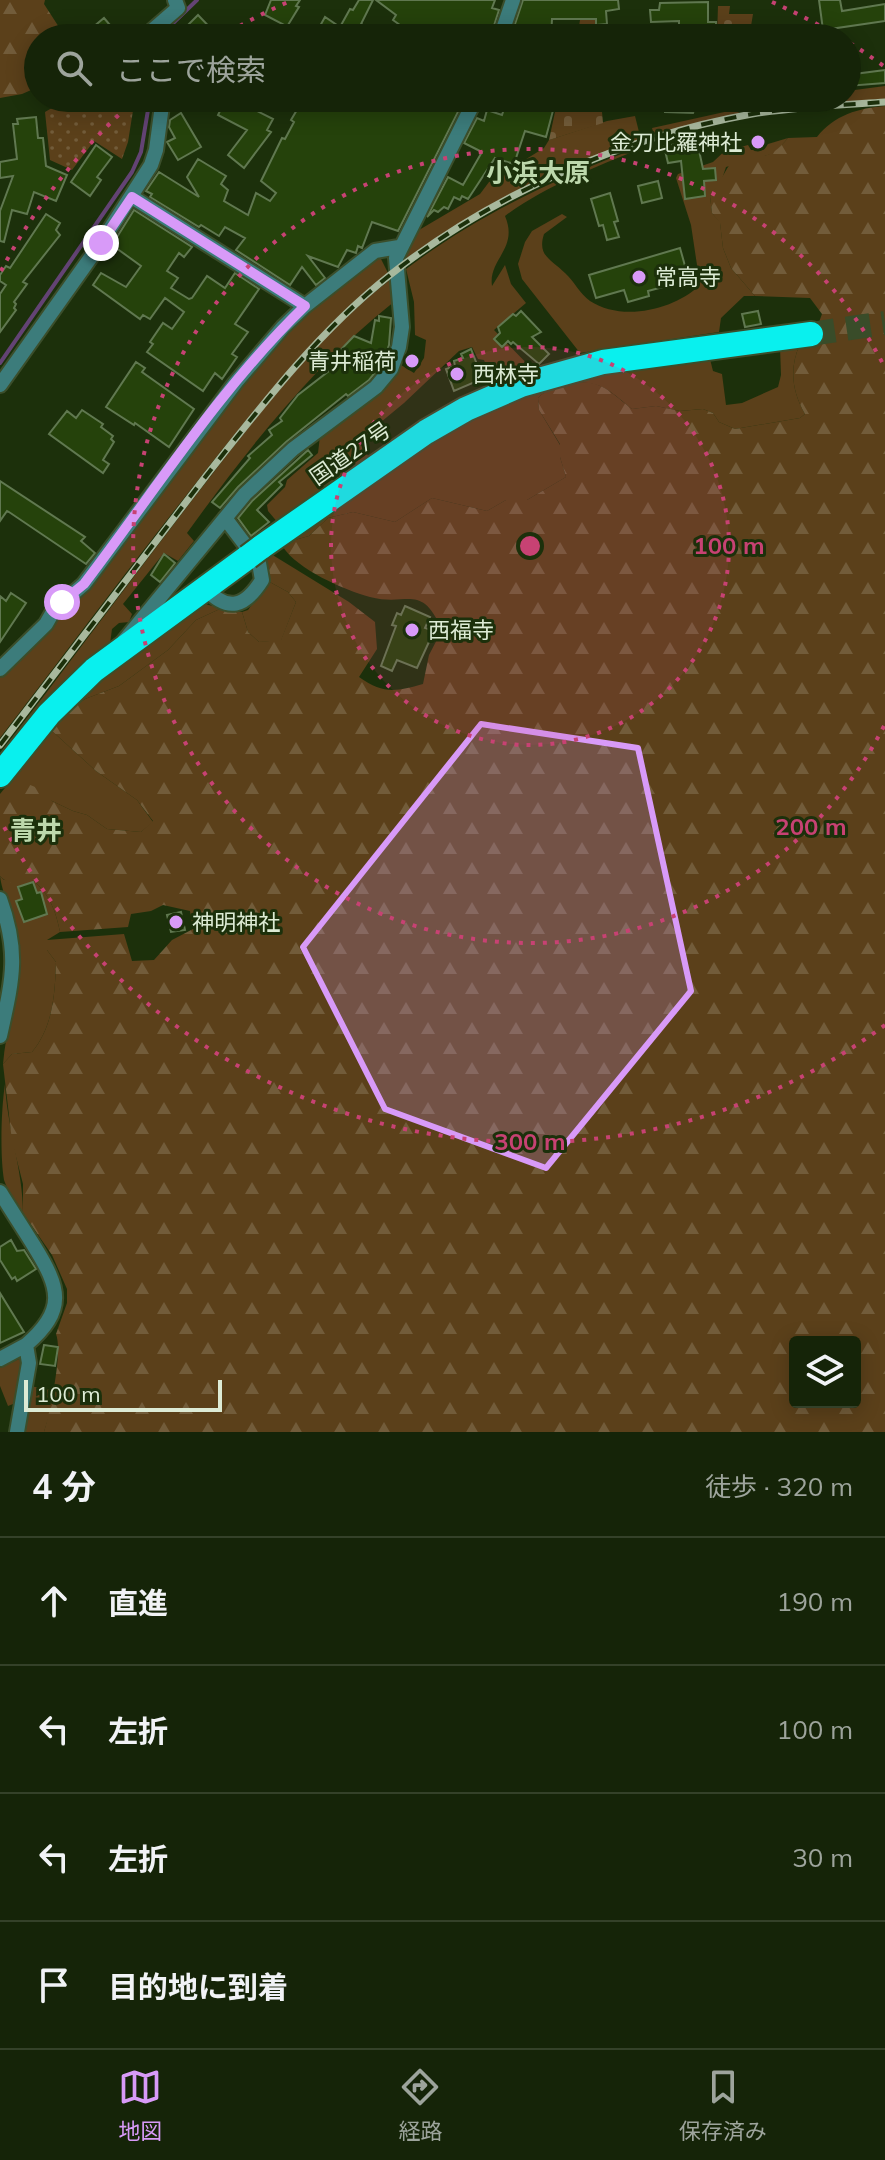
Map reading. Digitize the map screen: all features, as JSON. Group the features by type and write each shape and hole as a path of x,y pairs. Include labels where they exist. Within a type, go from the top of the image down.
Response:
{"highway":[{"name":"国道27号","path":"0,775 63,699 118,651 426,432 466,409 558,373 603,362 811,334"}],"street":[{"path":"160,24 178,8 175,0"},
{"path":"505,24 513,0"},
{"path":"0,385 132,197 151,165 161,112"},
{"path":"118,651 132,628 170,587 245,494 293,449 376,387 391,369 402,327 394,266 399,247 407,237 469,112"},
{"path":"132,197 305,306"},
{"path":"0,669 46,624 54,610 84,584 267,344 305,306 375,251 399,247"},
{"path":"205,588 219,600 240,604 262,580 259,563 225,518"},
{"path":"0,899 11,929 13,948 12,980 0,1036"},
{"path":"0,1192 49,1270 56,1290 54,1313 46,1326 26,1345 0,1359"},
{"path":"17,1432 29,1363 26,1345"}],"highlighted area":[{"path":"481,724 638,748 691,991 546,1168 385,1109 303,947"}],"green space":[{"path":"0,0 45,0 44,4 57,24 24,24 24,93 0,98"},
{"path":"718,6 730,6 729,14 753,14 751,24 717,24"},
{"path":"595,19 595,24 579,24 580,20"},
{"path":"885,86 885,99 861,101 861,89"},
{"path":"885,106 885,1432 44,1432 57,1368 56,1334 67,1303 67,1289 52,1255 23,1213 23,1184 12,1141 3,1064 12,1054 32,1052 49,1021 56,962 47,950 47,940 124,934 132,961 154,960 172,940 193,929 190,911 163,905 151,911 131,914 128,927 60,932 52,904 34,881 12,883 0,876 0,794 13,778 45,791 52,801 87,815 107,829 141,832 153,821 137,800 96,771 51,730 70,709 85,699 119,686 168,650 196,620 222,608 242,612 248,632 259,642 281,640 296,602 288,592 268,581 264,559 271,554 349,602 375,622 377,649 359,677 390,690 423,684 429,655 442,630 427,606 412,599 370,597 347,589 310,571 283,547 291,541 309,536 328,518 353,512 395,522 432,498 487,511 506,500 527,500 566,477 560,444 539,410 538,398 554,387 591,383 605,388 632,409 656,406 680,411 703,409 713,413 719,422 735,429 800,418 805,414 795,388 794,362 800,344 812,341 822,314 810,298 755,296 731,268 723,248 720,223 712,213 710,196 739,152 766,155 788,138 817,137 839,118"},
{"path":"45,112 133,112 122,159 94,141 72,170 50,160"},
{"path":"555,112 602,112 603,123 549,140"},
{"path":"724,112 739,114 654,135 652,128"},
{"path":"635,116 641,140 578,164 518,192 404,260 406,248 419,230 480,194 489,182 544,148 549,140 607,121"},
{"path":"788,138 775,153 726,167 721,182 710,196 712,213 720,222 723,248 731,268 755,296 744,296 721,318 719,332 580,353 522,279 518,264 525,242 532,231 562,214 567,217 544,234 542,247 550,260 590,301 617,311 632,312 662,307 676,301 700,285 691,225 676,178 678,174 713,162 730,146 748,145 751,150 763,150 768,144"},
{"path":"642,146 554,186 505,216 508,237 494,268 492,286 505,265 511,284 526,303 494,330 535,372 495,387 484,360 478,359 472,347 459,351 358,441 371,460 279,524 267,505 285,487 287,480 318,453 320,436 385,387 401,365 414,373 424,358 426,340 415,335 414,302 406,269 490,214 580,171"},
{"path":"375,257 380,257 388,273 334,322 261,403 0,738 0,676 38,643 285,331"},
{"path":"391,279 395,301 336,353 283,410 187,533 194,541 178,561 164,553 123,604 132,614 129,622 119,623 112,629 110,644 0,761 0,753 270,401 340,324"},
{"path":"800,344 793,371 797,397 805,414 800,418 735,429 719,422 713,413 703,409 680,411 656,406 632,409 598,385 562,385 538,398 539,410 560,445 566,477 527,500 506,500 487,511 432,498 395,522 353,512 328,518 309,536 291,541 416,452 482,413 517,398 592,376 710,359 713,371 722,374 726,405 742,403 778,387 780,347"},
{"path":"268,581 288,592 296,602 281,641 259,642 248,632 242,612 248,610"},
{"path":"200,603 222,608 196,620 168,650 119,686 85,699 70,709 120,664"},
{"path":"51,730 96,771 137,800 153,822 141,832 107,829 87,815 52,801 13,778"},
{"path":"0,876 4,880 34,881 52,904 60,932 47,940 47,950 56,962 49,1021 32,1052 12,1054 3,1064 18,977 19,947"},
{"path":"5,1084 23,1213 4,1180 2,1133"},
{"path":"23,1357 18,1402 8,1406 0,1386 0,1368"},
{"path":"30,1386 52,1390 51,1409 44,1432 22,1432"}],"building":[{"path":"271,0 300,0 289,24 265,15"},
{"path":"359,0 373,0 361,24 342,24 350,9 353,10"},
{"path":"376,0 495,0 492,8 499,10 494,24 399,24 393,20 396,15"},
{"path":"523,0 618,0 619,9 606,11 607,24 596,24 596,19 552,19 552,24 515,24"},
{"path":"819,0 840,0 842,11 885,4 885,21 822,24"},
{"path":"708,2 708,22 716,24 651,22 650,10 659,10 660,3"},
{"path":"198,15 207,24 189,24"},
{"path":"325,17 336,24 321,24"},
{"path":"885,70 885,83 861,85 861,73"},
{"path":"220,112 259,112 273,119 267,130 271,132 244,168 228,155 247,130 218,115"},
{"path":"296,112 458,112 398,231 372,222 362,248 358,246 356,253 347,250 338,267 308,256 325,278 316,285 302,267 290,285 236,250 245,238 225,227 219,236 201,225 199,227 150,197 152,194 146,191 159,172 199,197 187,177 198,159 226,176 221,184 228,190 224,201 248,215 256,193 270,201 276,193 261,181 282,138 285,139 294,122 291,120"},
{"path":"486,112 502,115 503,112 553,112 546,137 525,131 514,164 495,158 468,199 454,197 448,209 434,210 427,217 448,177 463,185 482,152 464,143 477,118 484,121"},
{"path":"181,113 201,147 178,160 167,142 175,138 169,127 170,120"},
{"path":"36,117 38,138 43,138 46,166 67,175 56,201 34,192 27,214 12,210 4,242 0,241 0,211 13,176 0,178 0,162 17,159 13,124 18,124 17,119"},
{"path":"697,141 703,169 715,168 716,180 704,181 705,196 685,199 681,161 668,163 664,146"},
{"path":"96,145 112,157 97,177 101,180 90,196 71,182"},
{"path":"658,181 662,198 642,203 638,186"},
{"path":"610,193 619,237 607,240 591,199"},
{"path":"134,210 192,247 184,257 179,253 167,271 178,278 171,288 189,299 207,276 225,288 235,273 259,289 235,324 248,332 232,354 237,357 222,379 215,373 203,391 147,352 163,323 172,329 184,312 165,298 150,319 143,315 140,319 93,285 101,273 126,287 141,266 112,245"},
{"path":"46,214 60,223 56,230 60,235 23,282 27,284 14,302 16,310 0,332 0,294 6,285 0,281 0,275 6,266 10,268"},
{"name":"常高寺","path":"680,248 689,280 648,291 649,296 628,302 624,290 596,298 589,275"},
{"path":"521,311 541,332 532,337 549,354 539,364 513,342 508,341 502,347 494,339 500,333 498,327"},
{"path":"758,311 761,324 745,327 742,314"},
{"path":"379,316 391,318 389,345 382,364 369,380 348,396 346,394 286,442 220,508 212,502 250,458 248,456 272,435 269,430 282,421 280,418 298,395 334,367 328,363 354,336 371,343 375,320 379,321"},
{"path":"471,349 478,367 484,364 489,376 454,391 446,369 455,366 454,361 463,358 461,354"},
{"path":"136,362 145,368 142,372 194,409 169,447 106,407"},
{"path":"82,410 103,424 101,427 113,436 111,439 114,442 103,460 109,464 103,473 49,434 67,411 76,418"},
{"path":"308,450 312,455 279,482 282,485 257,510 269,522 251,536 238,518 252,501"},
{"path":"0,481 85,537 81,541 95,553 86,564 7,511 0,521"},
{"path":"164,554 175,563 160,582 151,575"},
{"path":"11,593 26,603 0,642 0,596 6,601"},
{"name":"西福寺","path":"405,606 430,617 425,628 434,631 417,668 397,660 392,671 381,666 396,626 392,625 397,613 401,615"},
{"path":"33,882 37,893 41,892 47,914 24,922 16,901 22,899 18,887"},
{"name":"神明神社","path":"181,912 185,930 171,932 167,915"},
{"path":"11,1240 17,1251 24,1250 36,1269 17,1281 15,1277 12,1279 0,1260 0,1247"},
{"path":"0,1293 24,1332 0,1343"},
{"path":"44,1345 58,1347 55,1366 40,1364"}],"waterway":[{"path":"172,24 197,0"},
{"path":"0,363 132,172 141,152 148,112"}],"tunnel":[{"path":"811,334 885,323"}],"railway":[{"path":"861,104 885,102"},
{"path":"0,745 248,423 315,344 390,275 472,219 561,173 656,137 769,112"}],"place":[{"name":"金刀比羅神社","path":"758,142"},
{"name":"常高寺","path":"639,277"},
{"name":"青井稲荷","path":"412,361"},
{"name":"西林寺","path":"457,374"},
{"name":"西福寺","path":"412,630"},
{"name":"神明神社","path":"176,922"}],"district":[{"name":"小浜大原","path":"538,173"},
{"name":"青井","path":"36,831"}],"route":[{"path":"62,602 84,584 236,382 267,344 305,306 132,197 101,243"}]}
